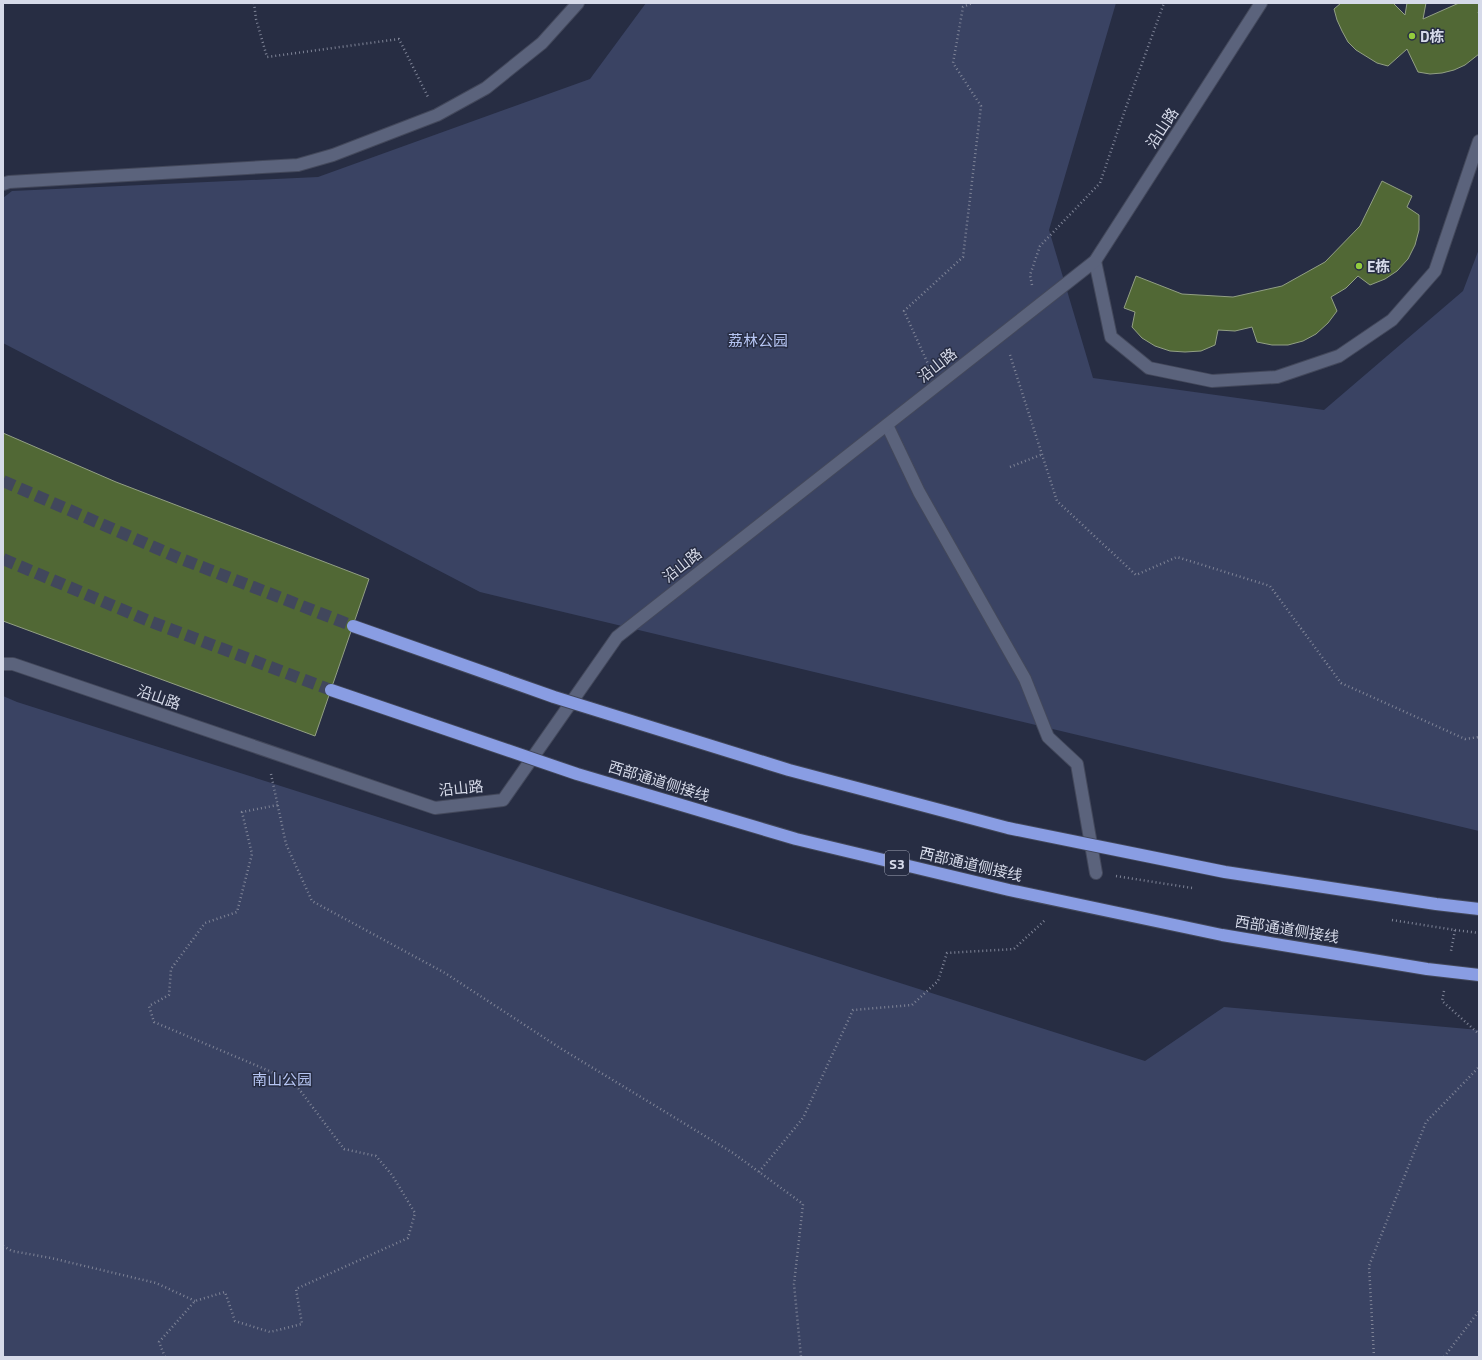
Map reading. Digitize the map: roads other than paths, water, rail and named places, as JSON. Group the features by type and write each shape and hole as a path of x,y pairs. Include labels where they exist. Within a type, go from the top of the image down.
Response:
{"highway":[{"path":"353,626 554,697 789,770 1008,828 1225,872 1436,904 1479,909"},
{"name":"西部通道侧接线","path":"331,690 577,774 796,839 1008,890 1222,935 1427,969 1479,975"}],"street":[{"path":"3,184 17,181 298,165 333,155 437,115 486,88 542,43 578,3"},
{"name":"沿山路","path":"3,664 13,664 435,808 503,800 617,637 1095,261 1261,3"},
{"path":"1095,261 1112,337 1149,368 1212,381 1277,377 1339,356 1392,320 1434,271 1479,141"},
{"path":"887,425 919,492 1024,679 1048,737 1077,764 1096,873"}],"tunnel":[{"path":"3,481 179,558 353,626"},
{"path":"3,559 149,621 331,690"}],"place":[{"name":"D栋","path":"1412,36"},
{"name":"E栋","path":"1359,266"}],"park label":[{"name":"荔林公园","path":"758,340"},
{"name":"南山公园","path":"282,1079"}]}
